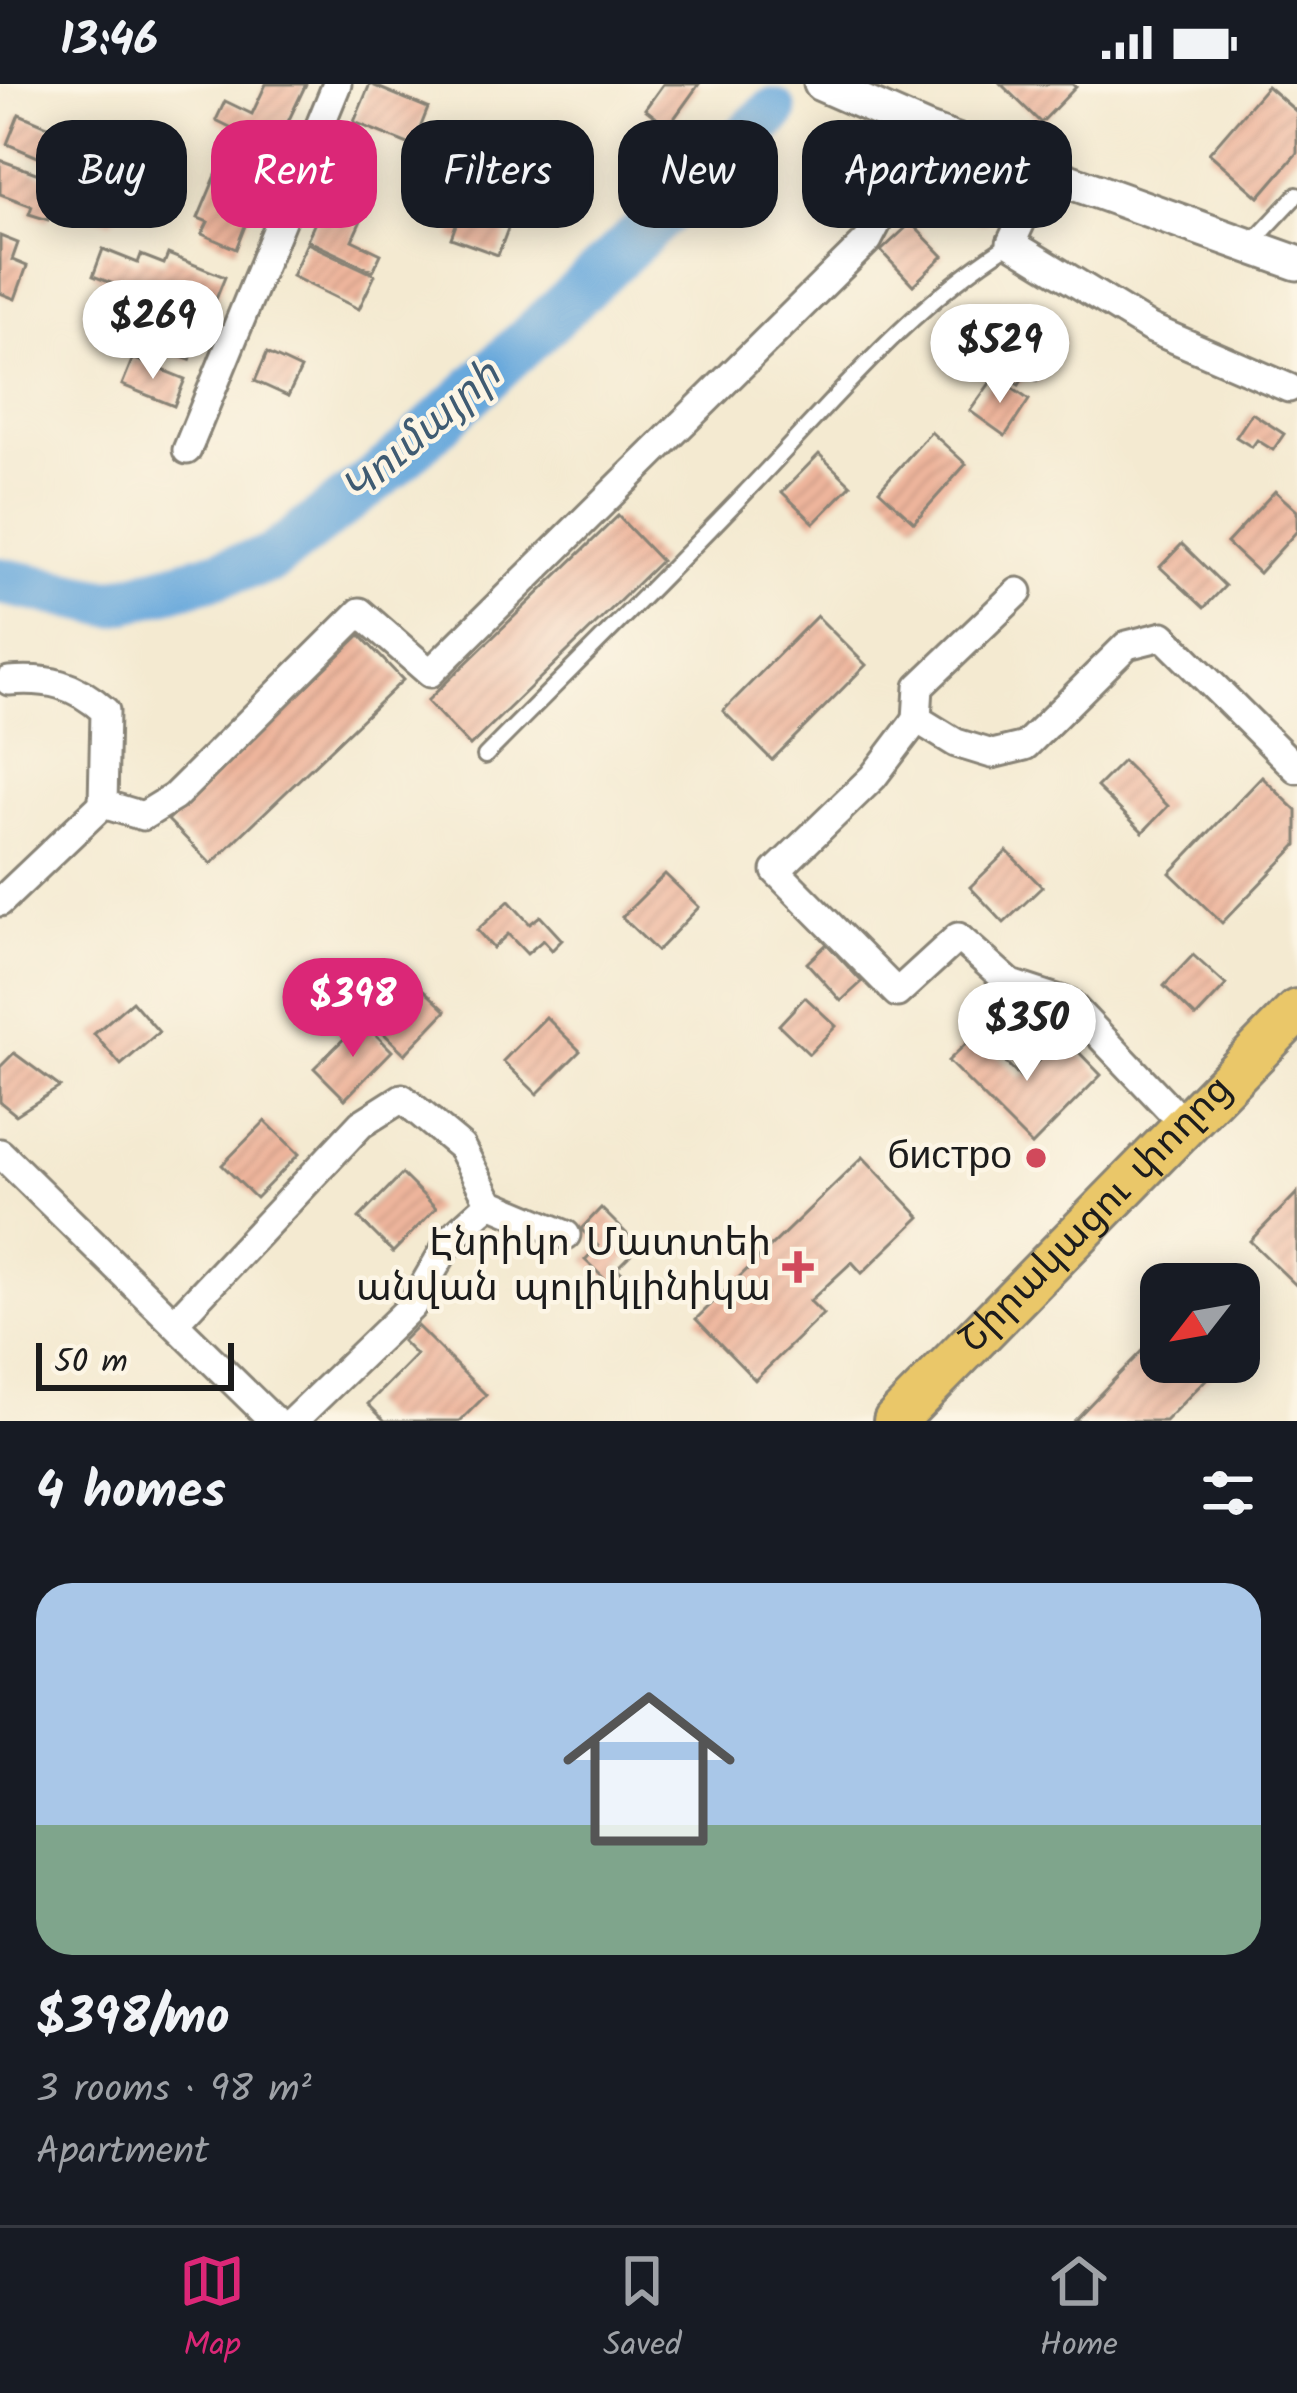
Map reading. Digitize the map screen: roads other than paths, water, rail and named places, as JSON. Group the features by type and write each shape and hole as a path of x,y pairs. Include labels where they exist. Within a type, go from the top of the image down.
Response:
{"main road":[{"name":"Շիրակացու փողոց","path":"896,1421 1297,1011"}],"street":[{"path":"187,450 338,84"},
{"path":"820,84 903,120"},
{"path":"1072,184 1297,262"},
{"path":"103,804 143,816 174,796 360,612 430,673 868,240 874,228"},
{"path":"1018,228 1011,243 1150,328 1289,388"},
{"path":"1018,592 919,687 917,719 873,778 776,872 897,993 958,937 1010,984 1069,1004 1184,1124"},
{"path":"917,719 956,743 992,754 1025,746 1127,645 1163,636 1297,769"},
{"path":"0,902 103,804 105,712 82,690 44,679 9,680"},
{"path":"176,1322 361,1124 402,1098 461,1147 490,1203 566,1235"},
{"path":"0,1153 274,1421"},
{"path":"292,1421 412,1306 452,1237 490,1203"}],"lane":[{"path":"1249,246 1297,195"},
{"path":"484,756 746,492 863,363 956,278 1011,243"}],"waterway":[{"name":"Կումայրի","path":"0,581 111,603 271,559 393,465 773,112"}],"place":[{"name":"бистро","path":"1036,1158"},
{"name":"Էնրիկո Մատտեի անվան պոլիկլինիկա","path":"798,1267"}]}
